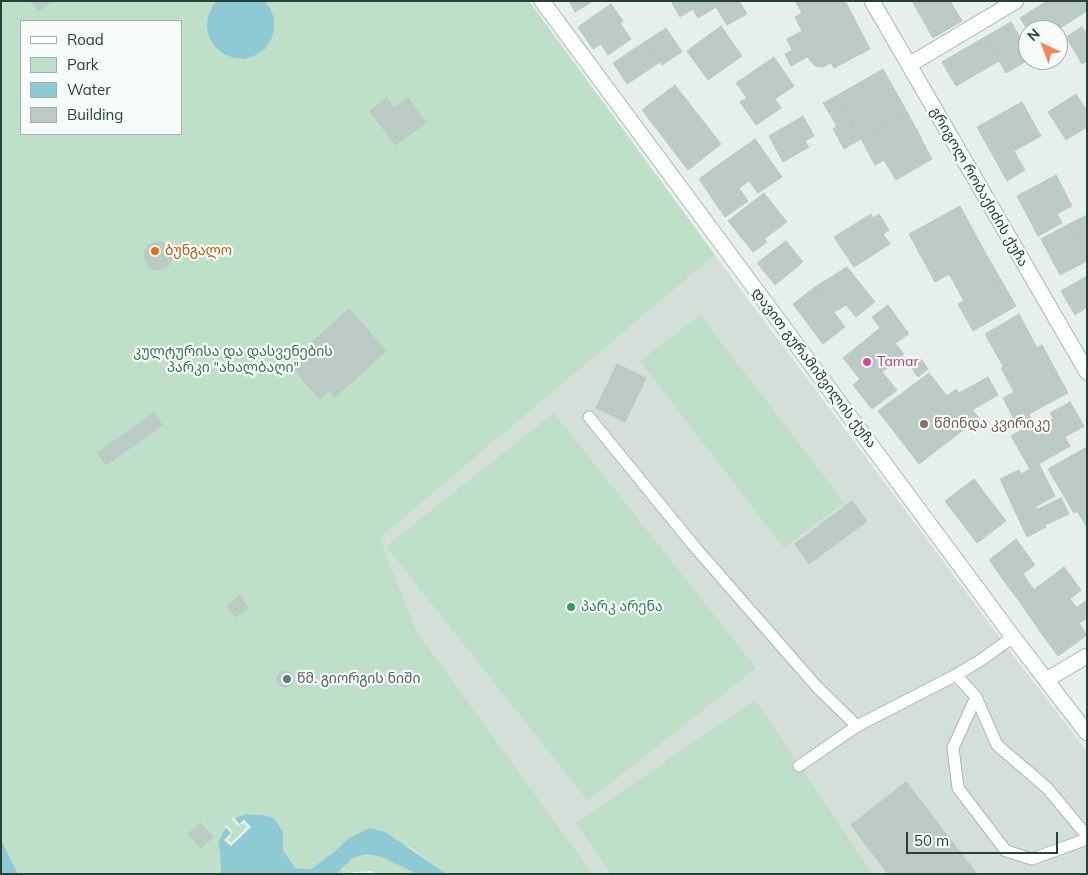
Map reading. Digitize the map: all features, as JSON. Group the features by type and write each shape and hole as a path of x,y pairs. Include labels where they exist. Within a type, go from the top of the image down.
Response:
{"street":[{"name":"დავით გურამიშვილის ქუჩა","path":"542,1 1013,637 1087,734"},
{"name":"გრიგოლ რობაქიძის ქუჩა","path":"872,1 1087,372"},
{"path":"909,65 1016,1"},
{"path":"1046,680 1087,656"}],"lane":[{"path":"589,418 694,546 817,688 857,726"},
{"path":"799,766 857,726 956,675 1013,637"},
{"path":"956,675 976,697 997,745 1047,788 1087,837 1032,859 1006,851 958,788 953,748 976,697"}],"shaded area":[{"path":"715,255 1019,663 1087,751 1087,874 593,874 416,630 380,538"}],"green space":[{"name":"კულტურისა და დასვენების პარკი \"ახალბაღი\"","path":"1,1 529,1 715,255 380,538 416,630 593,874 447,874 409,847 349,838 311,869 295,868 283,850 283,832 263,815 246,814 235,818 244,820 251,827 231,846 218,843 221,874 18,874 1,840"},
{"path":"700,315 844,502 784,548 640,361"},
{"name":"პარკ არენა","path":"554,413 756,668 588,801 386,546"},
{"path":"755,700 873,874 611,874 576,823"},
{"path":"366,854 381,857 417,874 375,874 372,871 336,874 353,858"}],"water":[{"path":"218,1 264,1 270,8 274,18 271,40 265,49 245,59 234,58 224,54 215,47 209,37 207,27 208,16 213,5"},
{"path":"246,814 274,818 283,832 283,850 295,868 311,869 349,838 370,828 385,832 447,874 417,874 381,857 366,854 353,858 336,874 221,874 218,843 226,827 231,833 224,840 231,846 250,827 244,820 240,824 235,818"},
{"path":"1,840 18,874 1,874"}],"pier":[{"path":"233,817 239,824 244,820 251,827 231,846 224,840 231,833 224,826 227,825 233,832 228,840 231,843 247,827 244,823 238,826 232,820"}],"building":[{"path":"31,1 52,1 38,11"},
{"path":"569,1 593,1 575,12"},
{"path":"671,1 726,1 698,18 693,9 680,17"},
{"path":"726,1 739,1 747,14 727,25 716,7"},
{"path":"795,1 825,1 802,13"},
{"path":"825,1 845,1 854,18 792,50 787,39 802,31 795,17"},
{"path":"912,1 950,1 962,21 933,38"},
{"path":"1047,1 1087,1 1087,11 1068,23 1068,20 1021,20 1020,18"},
{"path":"611,4 623,21 620,23 631,39 608,55 601,44 593,49 578,27"},
{"path":"854,18 870,49 834,68 831,63 823,67 815,66 807,57 791,66 785,54"},
{"path":"1011,22 1018,34 1018,66 1006,73 985,37"},
{"path":"721,26 742,56 708,80 687,51"},
{"path":"1082,27 1087,35 1087,61 1082,64 1068,40 1068,36"},
{"path":"666,28 682,52 662,65 646,41"},
{"path":"985,37 999,61 956,86 942,62"},
{"path":"646,41 660,62 627,84 613,63"},
{"path":"774,57 794,86 775,99 781,108 756,125 740,102 747,98 736,83"},
{"path":"883,69 907,112 861,139 836,96"},
{"path":"675,85 721,144 688,170 642,110"},
{"path":"1076,94 1087,111 1087,127 1066,140 1048,112"},
{"path":"836,96 861,139 844,149 833,129 837,126 823,103"},
{"path":"387,98 394,108 408,98 426,123 395,145 370,111"},
{"path":"1022,102 1041,136 1014,151 1025,170 1007,181 977,127"},
{"path":"907,112 922,139 875,165 861,139"},
{"path":"803,116 814,136 805,141 809,147 783,162 769,136"},
{"path":"755,139 782,177 758,193 749,181 739,188 721,163"},
{"path":"921,139 932,159 896,180 884,160"},
{"path":"721,163 748,201 725,217 699,179"},
{"path":"1056,175 1072,206 1057,214 1062,223 1038,236 1017,196"},
{"path":"764,193 787,222 764,239 767,242 753,252 728,221"},
{"path":"960,206 986,254 935,282 909,234"},
{"path":"871,214 873,218 879,214 889,230 883,234 890,244 854,267 834,237"},
{"path":"1087,215 1087,250 1083,252 1069,224"},
{"path":"1069,224 1083,252 1087,250 1087,261 1060,275 1041,239"},
{"path":"786,241 803,262 775,285 757,263"},
{"path":"158,242 168,246 172,256 168,266 158,270 148,266 144,256 148,246"},
{"path":"986,254 1001,280 964,301 949,274"},
{"path":"847,267 875,302 856,317 846,305 834,312 815,287"},
{"path":"1087,276 1087,307 1075,315 1061,291"},
{"path":"1001,280 1016,306 973,331 958,304"},
{"path":"815,287 845,327 823,344 793,304"},
{"path":"888,305 909,334 895,343 904,354 882,372 897,390 872,409 853,385 860,379 843,358 880,328 872,317"},
{"path":"349,309 386,351 335,397 329,390 320,399 294,370 304,361 298,355"},
{"path":"1019,314 1037,348 1003,366 985,334"},
{"path":"1042,345 1068,393 1029,414 1031,419 1018,427 1003,398 1014,392 1001,368"},
{"path":"921,359 928,369 918,377 911,367"},
{"path":"617,364 646,378 625,422 596,408"},
{"path":"929,373 947,396 956,389 979,418 919,464 878,411"},
{"path":"988,377 998,395 972,410 959,393"},
{"path":"1070,402 1084,426 1065,437 1050,413"},
{"path":"154,413 162,425 106,465 97,453"},
{"path":"1054,418 1070,446 1030,469 1011,436 1041,419 1044,424"},
{"path":"1087,447 1087,506 1074,513 1048,469"},
{"path":"1039,464 1055,496 1037,506 1021,474"},
{"path":"1019,470 1046,527 1027,537 1000,479"},
{"path":"974,479 1006,521 977,543 945,501"},
{"path":"1061,498 1069,514 1045,525 1038,509"},
{"path":"852,501 867,521 809,564 795,544"},
{"path":"1087,506 1087,527 1077,511"},
{"path":"1016,539 1035,565 1007,585 989,560"},
{"path":"1064,567 1081,590 1070,599 1076,607 1041,633 1019,601"},
{"path":"1023,574 1034,590 1019,601 1007,585"},
{"path":"240,596 248,608 235,617 227,606"},
{"path":"1087,600 1087,618 1079,623 1087,635 1058,656 1041,633"},
{"path":"285,671 293,679 285,687 277,679"},
{"path":"906,782 977,874 888,874 851,825"},
{"path":"200,823 213,837 201,848 188,834"}],"place":[{"name":"ბუნგალო","path":"155,251"},
{"name":"Tamar","path":"867,362"},
{"name":"წმინდა კვირიკე","path":"924,424"},
{"name":"პარკ არენა","path":"571,607"},
{"name":"წმ. გიორგის ნიში","path":"287,679"}]}
